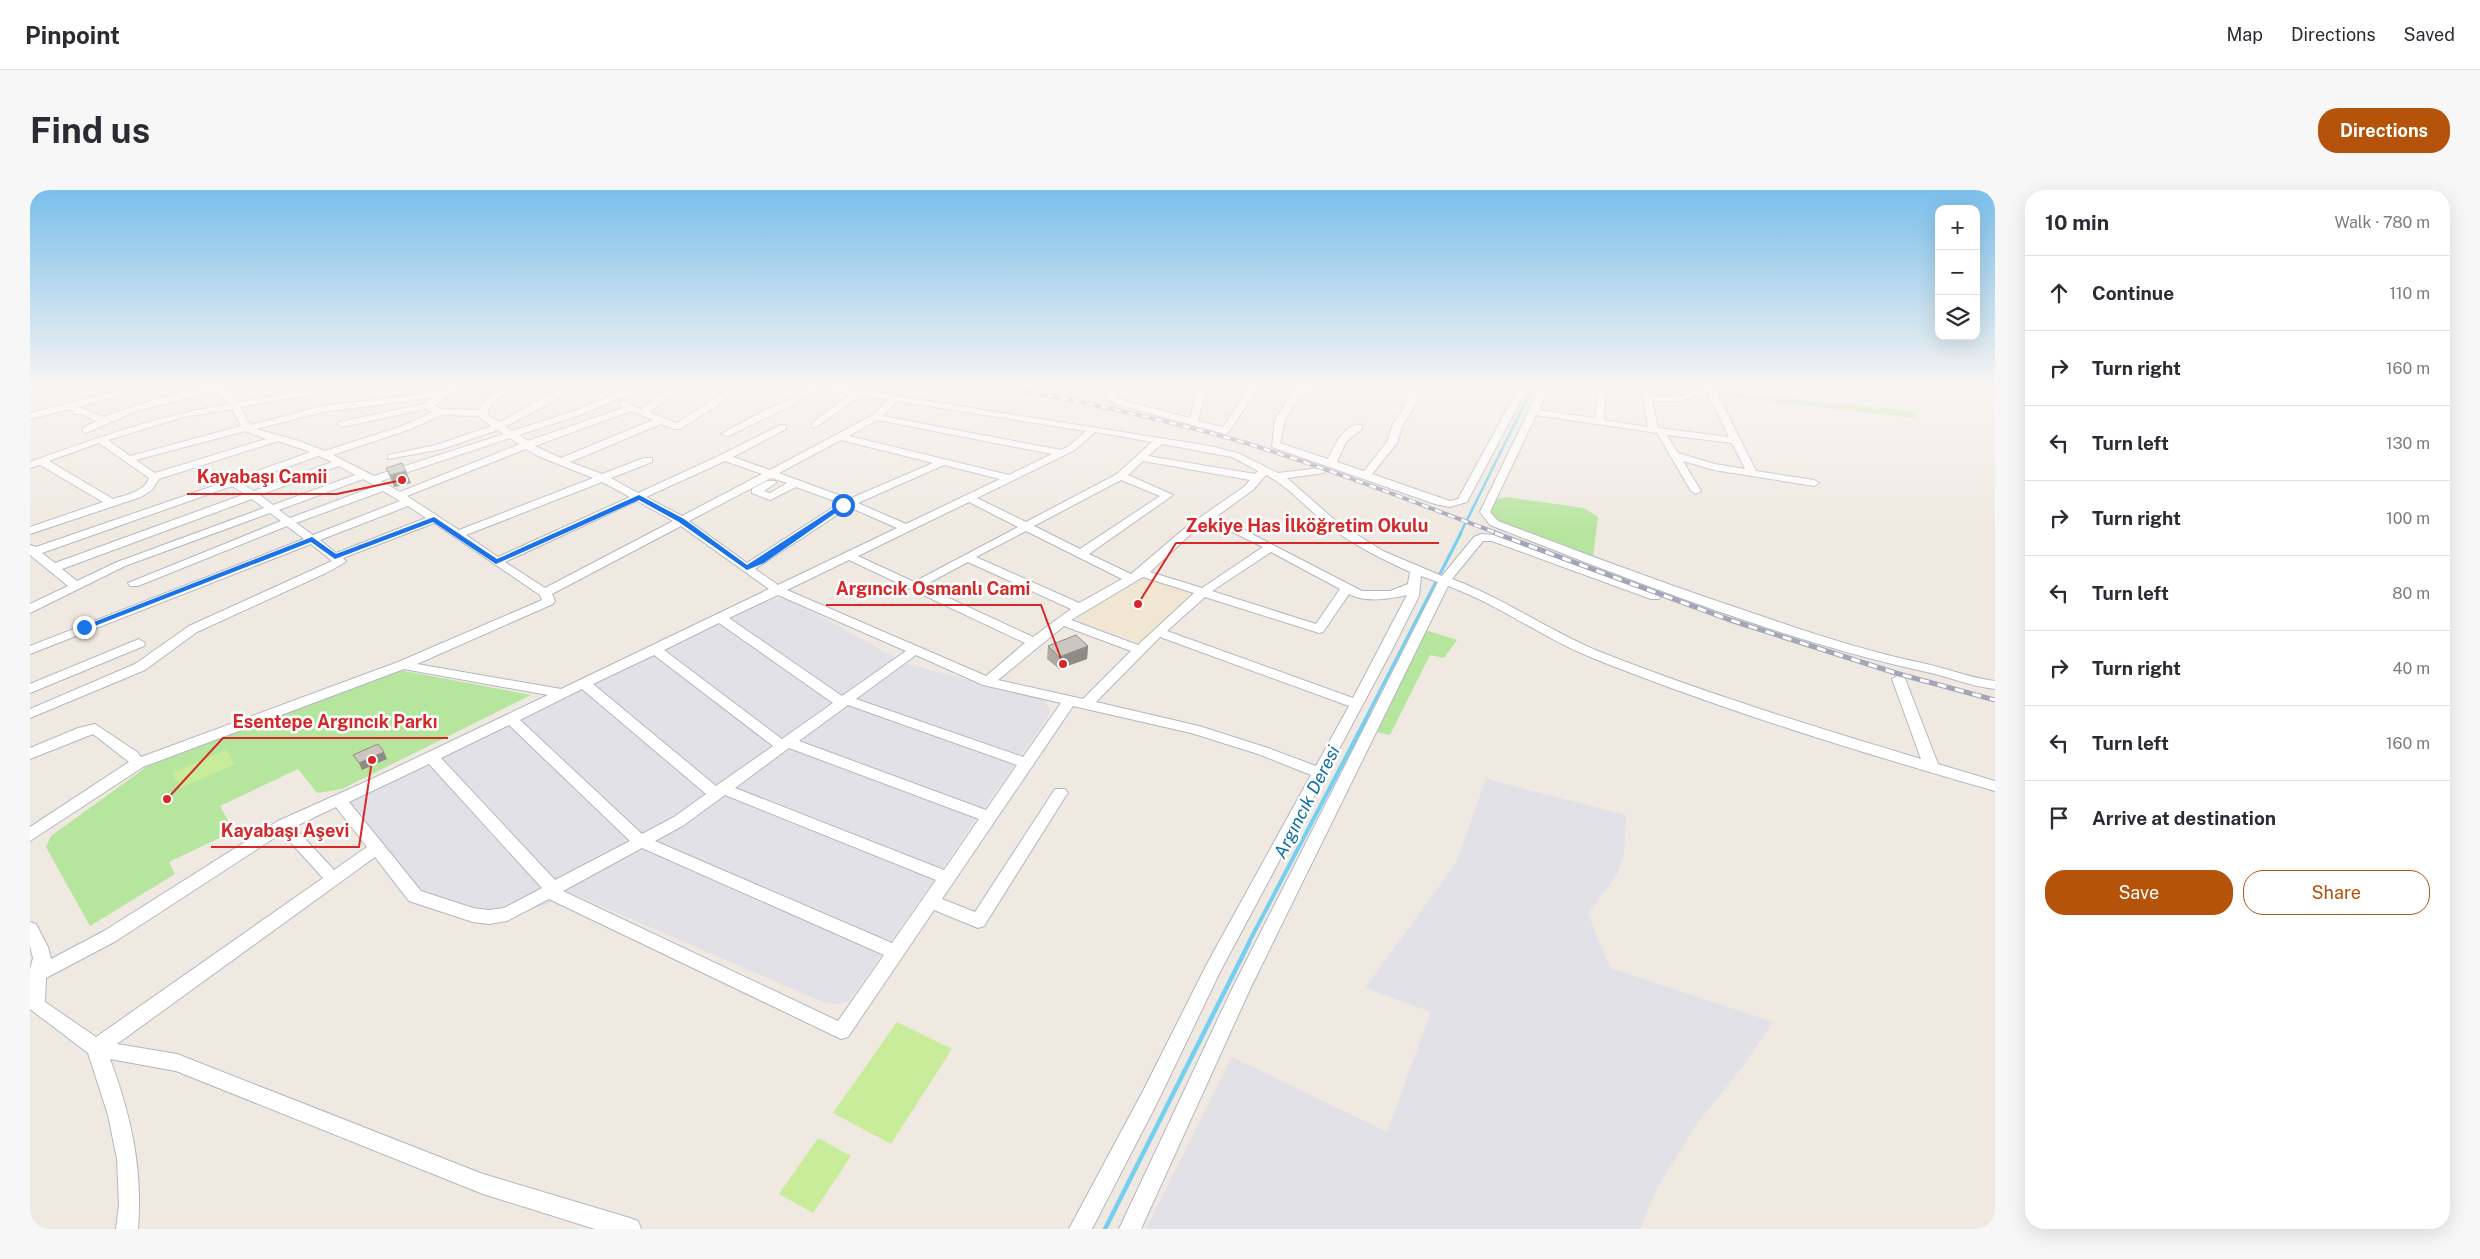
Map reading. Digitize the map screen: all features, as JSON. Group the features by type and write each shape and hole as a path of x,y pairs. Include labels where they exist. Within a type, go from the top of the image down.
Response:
{"street":[{"path":"30,465 111,435"},
{"path":"129,459 219,435"},
{"path":"30,835 138,763 403,665 549,601 546,593 384,487 321,454 294,443 267,435"},
{"path":"31,550 230,482 381,435"},
{"path":"392,457 432,448 470,435"},
{"path":"30,609 121,564 271,509 506,435"},
{"path":"513,435 541,454 603,478 682,520 777,590 988,682 1217,735 1319,773"},
{"path":"398,496 554,435"},
{"path":"561,462 625,435"},
{"path":"496,562 726,457 767,435"},
{"path":"546,593 843,435"},
{"path":"972,435 1062,453"},
{"path":"34,976 110,936 283,825 431,757 1062,453 1079,444 1087,435"},
{"path":"1129,435 1219,451 1262,474"},
{"path":"1277,435 1275,445 1332,462 1442,503 1462,502 1498,435"},
{"path":"1332,462 1342,440 1348,435"},
{"path":"1366,475 1392,442 1394,435"},
{"path":"1522,435 1485,512 1490,521 1498,526 1615,570 1791,631 1881,658 1931,669 1976,683 1995,685"},
{"path":"1660,435 1696,491"},
{"path":"1693,435 1737,441"},
{"path":"1734,435 1752,473"},
{"path":"840,437 1010,478"},
{"path":"100,439 154,477"},
{"path":"30,531 140,493 150,486 154,477 276,439"},
{"path":"914,586 1121,476 1159,441"},
{"path":"78,447 111,446"},
{"path":"1674,455 1714,467 1814,483"},
{"path":"726,457 850,503 907,528"},
{"path":"1140,458 1278,476 1320,471"},
{"path":"456,534 648,460"},
{"path":"41,461 112,503"},
{"path":"747,568 761,561 837,509 943,462"},
{"path":"53,568 339,463"},
{"path":"988,682 1034,642 1080,608 1136,576 1189,530 1249,488 1262,474"},
{"path":"1081,554 1168,495 1121,476"},
{"path":"1278,476 1342,530 1418,576 1444,580 1468,589 1554,636 1624,666 1785,723 1995,786"},
{"path":"781,478 756,491 770,497 795,483"},
{"path":"30,714 140,667 156,658 169,644 184,633 313,576 340,561 252,494 230,482"},
{"path":"134,583 288,522 384,487"},
{"path":"969,498 1081,554 1136,576 1318,629 1348,588"},
{"path":"30,650 408,502"},
{"path":"1209,516 1271,546 1360,595 1382,596 1398,594 1418,576"},
{"path":"335,557 434,519"},
{"path":"1130,1229 1242,987 1444,580 1478,539 1486,536 1655,596"},
{"path":"1086,704 1158,632 1202,594 1271,546"},
{"path":"31,550 76,586"},
{"path":"849,556 1034,642"},
{"path":"968,558 1080,608"},
{"path":"1080,1229 1150,1097 1214,967 1413,596 1418,576"},
{"path":"720,618 844,701 1026,763"},
{"path":"1062,621 1140,650"},
{"path":"1158,632 1356,704"},
{"path":"30,689 139,643"},
{"path":"654,649 785,744 989,817"},
{"path":"339,800 415,896 473,915 489,917 507,914 679,821 915,650"},
{"path":"403,665 562,693"},
{"path":"1899,679 1932,768"},
{"path":"584,682 720,792 947,878"},
{"path":"431,757 552,891 841,1031 1070,700"},
{"path":"510,718 641,842 896,952"},
{"path":"30,754 83,731 95,729 132,755 138,763"},
{"path":"930,901 978,921 1060,793"},
{"path":"283,825 334,880"},
{"path":"96,1048 377,848"},
{"path":"30,929 43,956 34,976 34,1001 38,1007 96,1048 178,1063 483,1184 630,1229"},
{"path":"96,1048 113,1092 126,1144 128,1170 127,1229"}],"shaded area":[{"path":"1145,576 1191,594 1142,643 1080,622 1076,618"},
{"path":"785,597 907,664 1043,699 1050,710 1048,717 849,1001 836,1005 823,1002 571,893 546,905 519,913 457,916 422,908 407,901 336,809 767,601"},
{"path":"1486,779 1626,815 1624,854 1617,875 1588,914 1610,968 1773,1022 1743,1066 1696,1125 1657,1188 1640,1229 1146,1229 1232,1057 1387,1132 1431,1012 1365,988 1456,863"}],"green space":[{"path":"1507,497 1584,508 1598,517 1592,565 1492,526 1486,508 1492,500"},
{"path":"1425,630 1457,640 1444,658 1430,655 1390,735 1377,732"},
{"path":"394,669 531,695 342,789 317,793 298,769 220,806 234,831 169,862 175,874 90,926 46,847 51,836 152,763"},
{"path":"226,750 235,764 181,788 172,773"},
{"path":"897,1022 952,1049 891,1144 833,1113"},
{"path":"818,1138 851,1156 813,1213 779,1194"}],"building":[{"path":"402,463 406,471 390,475 386,468"},
{"path":"1076,635 1088,646 1059,657 1048,646"},
{"path":"378,744 384,752 359,763 353,755"}],"waterway":[{"name":"Argıncık Deresi","path":"1460,534 1509,435"},
{"name":"Argıncık Deresi","path":"1367,716 1461,533"},
{"name":"Argıncık Deresi","path":"1248,944 1368,715"},
{"name":"Argıncık Deresi","path":"1105,1229 1249,943"}],"railway":[{"path":"1219,435 1343,476 1499,534"},
{"path":"1495,533 1730,620 1899,674 1995,700"}],"place":[{"name":"Kayabaşı Camii","path":"402,480"},
{"name":"Zekiye Has İlköğretim Okulu","path":"1138,604"},
{"name":"Argıncık Osmanlı Cami","path":"1063,664"},
{"name":"Kayabaşı Aşevi","path":"372,760"},
{"name":"Esentepe Argıncık Parkı","path":"167,799"}],"route":[{"path":"84,627 312,539 335,557 434,519 496,562 639,497 682,520 747,568 758,564 843,505"}]}
